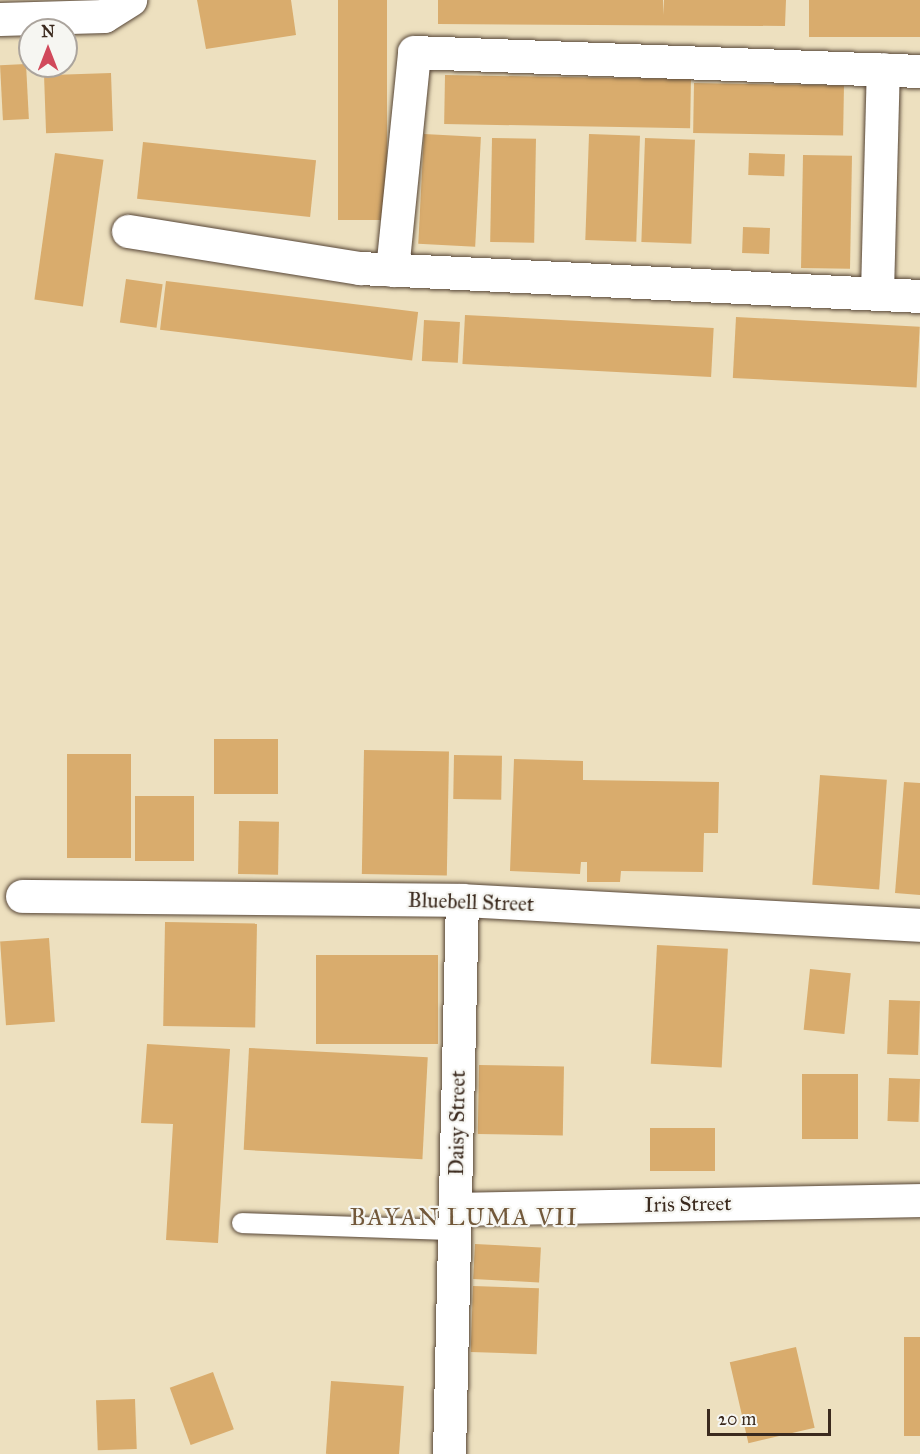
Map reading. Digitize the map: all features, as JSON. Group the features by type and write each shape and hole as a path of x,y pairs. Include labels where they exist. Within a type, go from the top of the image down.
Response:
{"street":[{"path":"0,20 104,16 130,0"},
{"path":"392,270 414,52 920,71"},
{"path":"877,292 883,69"},
{"path":"128,231 349,267 877,292 920,296"},
{"name":"Bluebell Street","path":"22,896 462,900 920,925"},
{"name":"Daisy Street","path":"449,1454 462,900"},
{"name":"Iris Street","path":"455,1220 920,1200"}],"lane":[{"path":"242,1222 455,1220"}],"building":[{"path":"197,0 291,0 296,35 206,49"},
{"path":"338,0 387,0 387,220 338,220"},
{"path":"438,0 663,0 664,15 664,0 786,0 785,26 438,24"},
{"path":"809,0 920,0 920,37 809,37"},
{"path":"18,64 18,78 27,78 29,119 3,120 0,65"},
{"path":"111,73 113,131 46,133 44,78 78,78 78,74"},
{"path":"445,75 691,79 690,128 444,124"},
{"path":"694,83 844,86 843,136 693,133"},
{"path":"424,134 481,137 475,247 418,244"},
{"path":"589,134 640,136 636,242 585,240"},
{"path":"492,138 536,139 534,243 490,242"},
{"path":"645,138 695,140 691,244 641,242"},
{"path":"143,142 316,160 310,217 137,199"},
{"path":"55,153 104,160 83,306 34,300"},
{"path":"749,153 785,154 784,176 748,175"},
{"path":"803,155 852,156 850,269 801,268"},
{"path":"743,227 770,228 769,254 742,253"},
{"path":"126,279 163,284 157,328 120,323"},
{"path":"166,281 418,312 412,361 160,330"},
{"path":"465,315 714,328 711,377 462,364"},
{"path":"736,317 920,327 917,388 733,378"},
{"path":"424,320 460,322 458,363 422,361"},
{"path":"214,739 278,739 278,794 214,794"},
{"path":"364,750 449,751 447,875 362,874"},
{"path":"67,754 131,754 131,858 67,858"},
{"path":"454,755 502,756 501,800 453,799"},
{"path":"514,759 583,761 583,780 719,782 718,833 704,833 703,872 621,871 620,882 587,882 587,862 581,862 580,874 510,871"},
{"path":"820,775 887,780 879,889 812,885"},
{"path":"904,782 920,783 920,895 895,893"},
{"path":"135,796 194,796 194,861 135,861"},
{"path":"239,821 279,822 278,875 238,874"},
{"path":"165,922 257,924 255,1028 163,1026"},
{"path":"49,938 55,1022 6,1025 0,941"},
{"path":"657,945 728,949 722,1068 651,1064"},
{"path":"316,955 438,955 438,1044 316,1044"},
{"path":"810,969 851,973 844,1034 804,1030"},
{"path":"889,1000 920,1001 918,1055 887,1054"},
{"path":"147,1044 230,1049 218,1243 166,1240 173,1124 141,1123"},
{"path":"249,1048 428,1057 422,1159 244,1150"},
{"path":"479,1065 564,1066 563,1135 478,1134"},
{"path":"802,1074 858,1074 858,1139 802,1139"},
{"path":"889,1078 920,1079 918,1122 887,1121"},
{"path":"650,1128 715,1128 715,1171 650,1171"},
{"path":"475,1244 541,1247 539,1282 473,1279"},
{"path":"473,1286 539,1288 537,1354 471,1352"},
{"path":"904,1337 920,1337 920,1436 904,1436"},
{"path":"796,1347 815,1428 748,1443 730,1362"},
{"path":"213,1372 234,1429 191,1445 170,1388"},
{"path":"331,1381 404,1386 399,1454 326,1454"},
{"path":"135,1399 137,1449 98,1450 96,1400"}],"district":[{"name":"BAYAN LUMA VII","path":"464,1218"}]}
